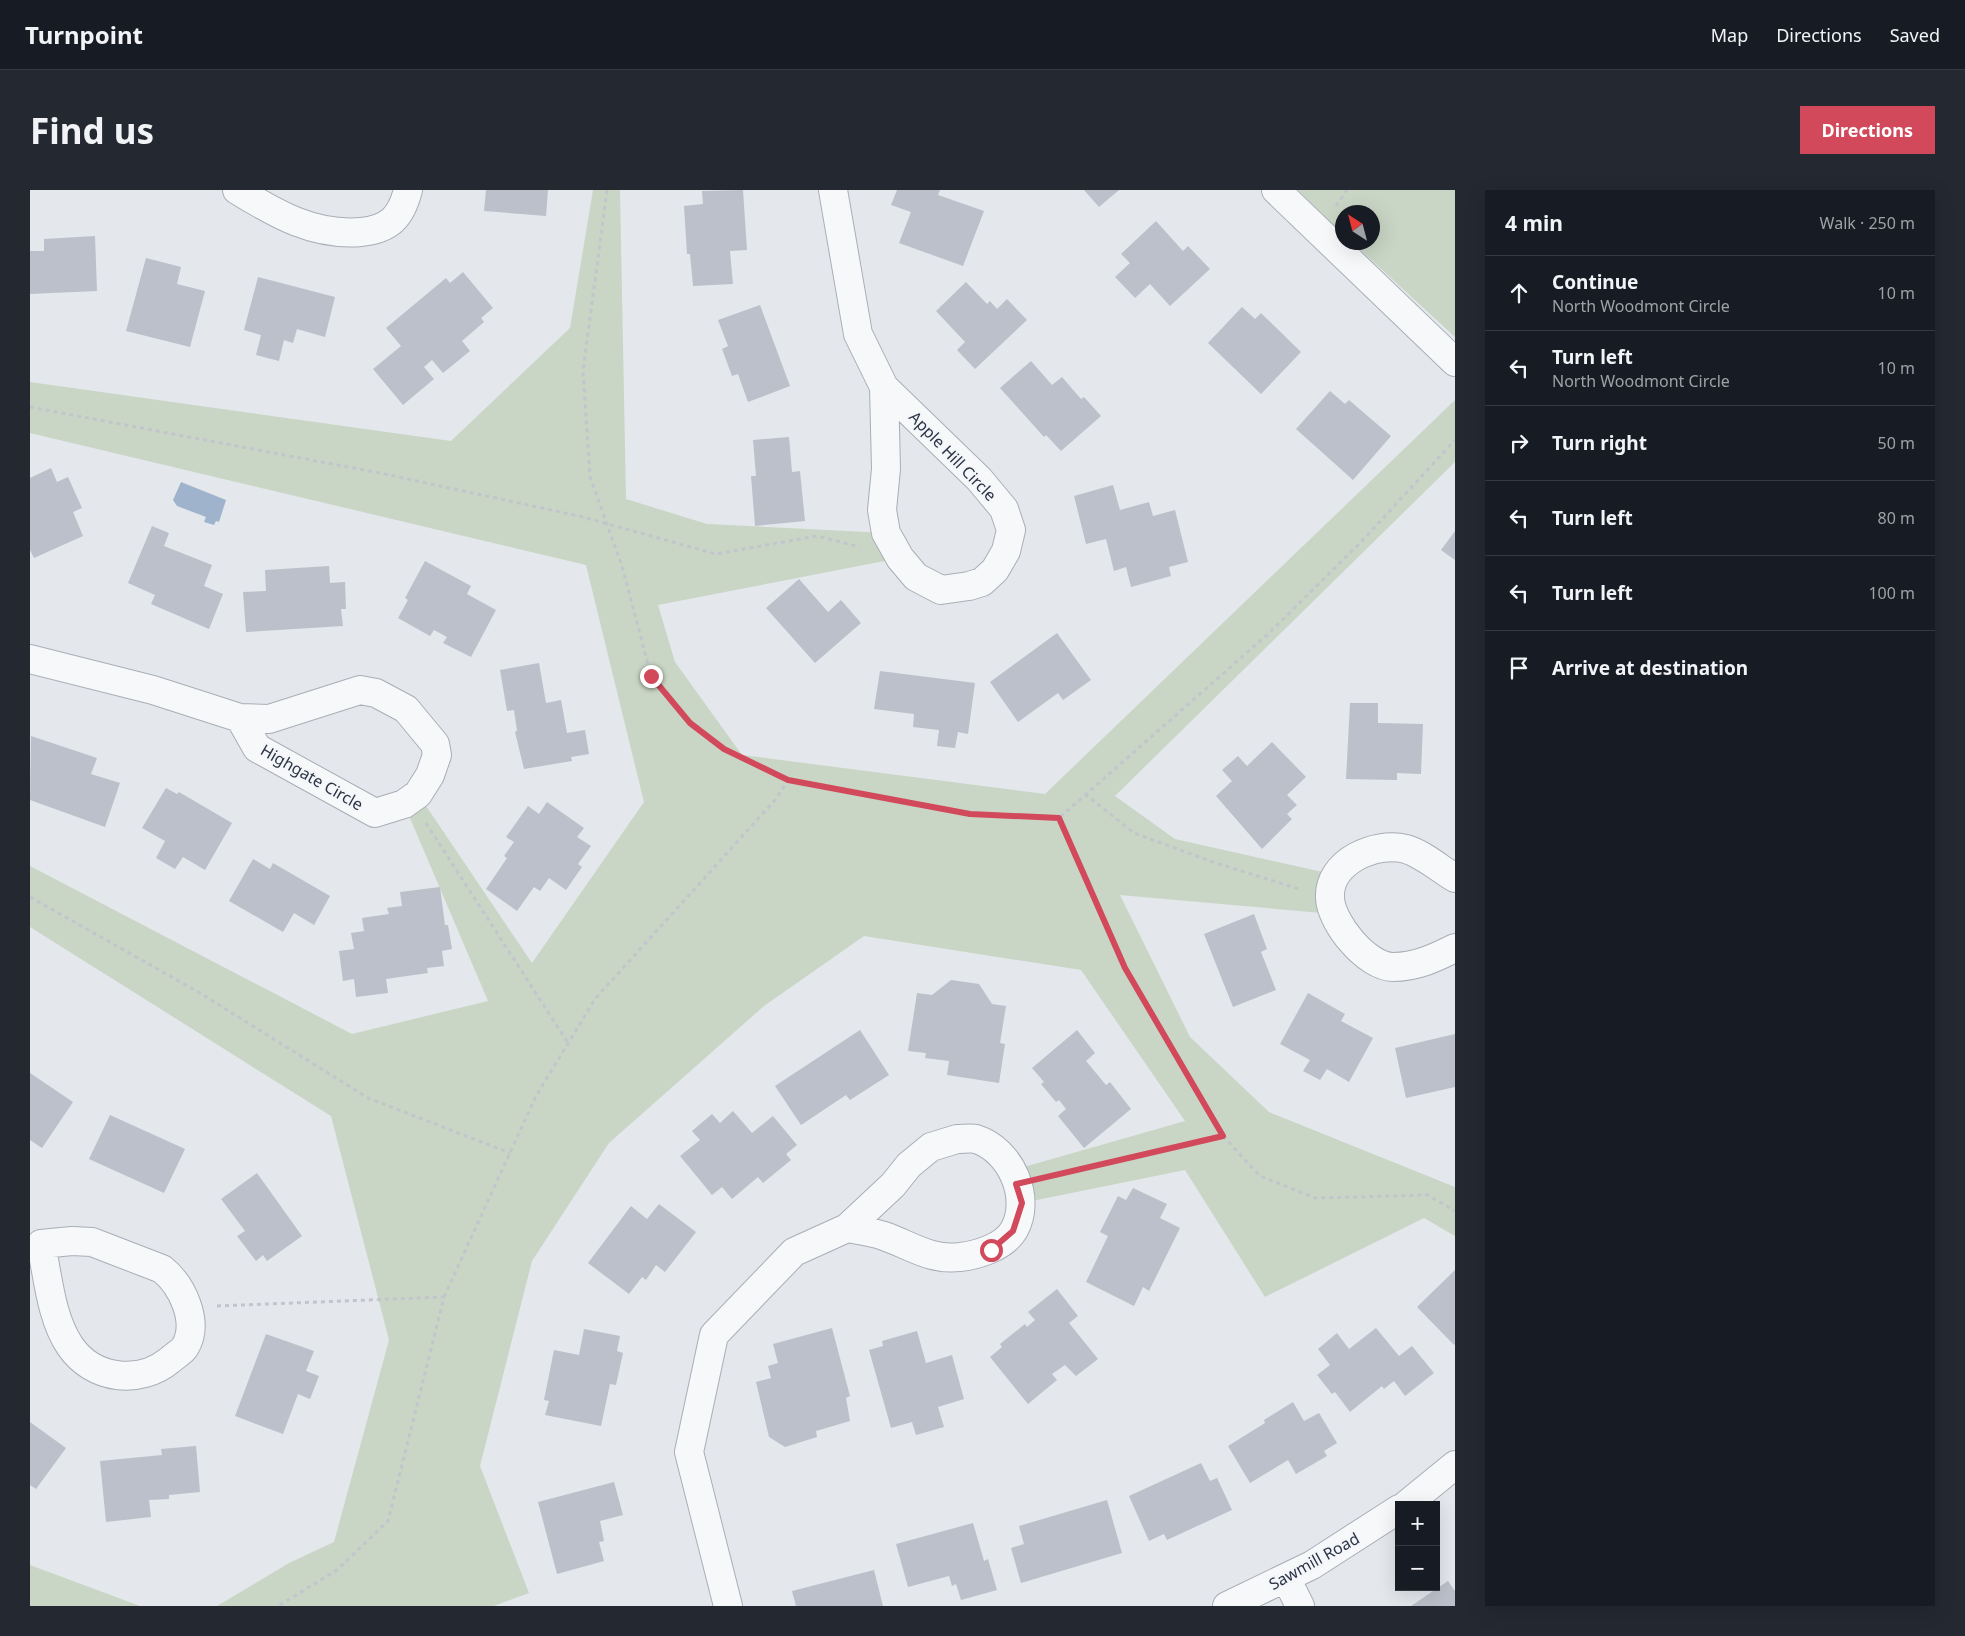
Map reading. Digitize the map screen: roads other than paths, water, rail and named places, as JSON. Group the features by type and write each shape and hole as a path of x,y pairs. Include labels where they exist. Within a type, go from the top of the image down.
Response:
{"street":[{"path":"237,190 271,211 308,228 342,234 376,230 396,219 404,208 408,190"},
{"name":"Apple Hill Circle","path":"833,190 858,334 884,387 978,479 1004,509 1011,530 1006,551 995,570 982,582 941,590 916,577 900,558 886,533 882,510 886,469 884,387"},
{"path":"1276,190 1455,362"},
{"name":"Highgate Circle","path":"30,659 153,690 240,718 269,719 360,690 376,694 406,708 435,744 436,755 430,775 418,794 404,804 376,814 257,748 240,718"},
{"path":"1455,878 1406,849 1375,848 1358,855 1344,864 1330,888 1333,914 1354,945 1372,959 1392,967 1420,964 1455,948"},
{"path":"728,1606 689,1452 714,1335 794,1252 847,1228 893,1184 908,1165 932,1147 957,1139 976,1139 997,1151 1013,1170 1022,1203 1013,1231 991,1250 960,1257 931,1256 883,1235 847,1228"},
{"path":"35,1240 92,1242 162,1269 171,1277 188,1307 189,1331 185,1347 158,1370 138,1375 120,1376 102,1371 85,1363 71,1347 59,1325 35,1240"},
{"path":"1411,1501 1455,1465"},
{"name":"Sawmill Road","path":"1227,1606 1312,1566 1395,1512"},
{"path":"1286,1578 1300,1606"}],"water":[{"path":"181,482 226,500 219,522 216,521 214,525 204,522 206,517 177,506 173,500"}]}
